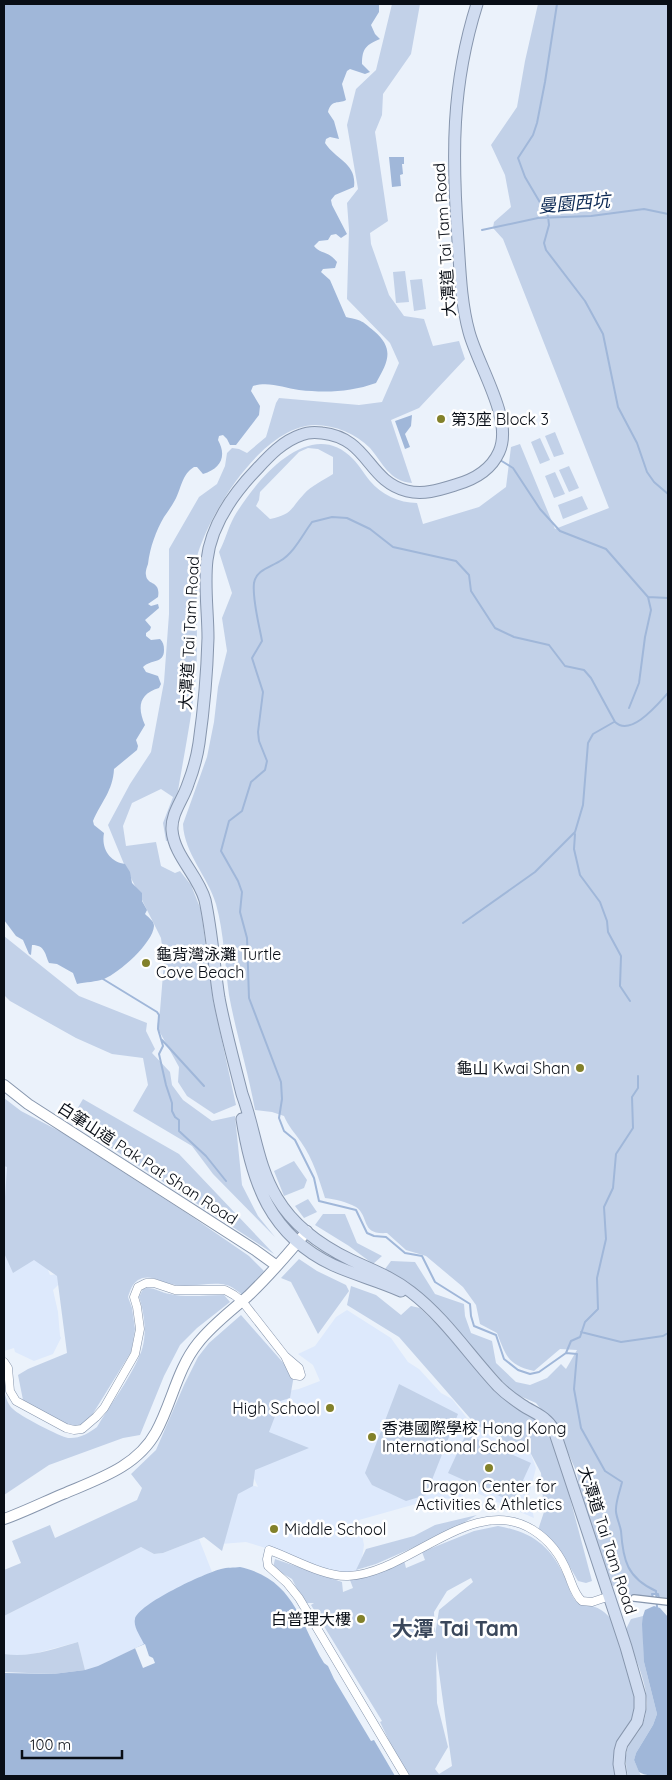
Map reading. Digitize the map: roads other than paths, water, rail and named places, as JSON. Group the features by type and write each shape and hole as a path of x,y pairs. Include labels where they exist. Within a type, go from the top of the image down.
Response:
{"main road":[{"name":"大潭道 Tai Tam Road","path":"477,4 466,41 457,103 454,181 465,318 476,355 495,397 501,417 503,434 499,452 490,466 468,481 433,491 412,492 400,489 383,479 362,452 346,440 325,434 303,434 280,447 243,485 220,519 208,555 207,660 200,736 190,778 174,816 172,829 175,843 204,896 220,1005 242,1094 258,1154 270,1186 283,1207 307,1232 341,1255 394,1280 425,1304 501,1389 523,1406 540,1414 552,1426 610,1596 641,1700 637,1722 622,1744 620,1751 618,1764 621,1776"},
{"name":"大潭道 Tai Tam Road","path":"242,1094 240,1106 252,1170 274,1216 298,1242 331,1264 397,1289 425,1304"}],"street":[{"name":"白筆山道 Pak Pat Shan Road","path":"4,1085 28,1104 256,1250 277,1266"},
{"path":"4,1519 114,1472 140,1454 152,1439 159,1426 184,1364 200,1340 277,1266 307,1232"},
{"path":"4,1362 8,1366 10,1391 16,1400 64,1427 79,1430 88,1425 102,1410 135,1354 140,1329 134,1297 136,1290 141,1284 150,1282 170,1289 184,1291 225,1290 285,1356"},
{"path":"405,1776 299,1598 287,1583 268,1566 269,1550 308,1566 335,1574 350,1576 378,1568 466,1527 489,1521 509,1521 522,1524 533,1530 552,1546 561,1559 576,1594 582,1601 592,1602 610,1596"},
{"path":"634,1598 668,1602"}],"waterway":[{"path":"557,4 537,123 533,135 518,158 525,177 548,216 549,225 544,243 546,250 585,301 603,334 618,407 637,443 647,472 654,482 668,494"},
{"name":"曼園西坑","path":"482,230 538,218 591,216 644,209 668,214"},
{"path":"500,460 513,468 540,509 560,531 606,549 648,597 668,598"},
{"path":"657,1607 656,1591 646,1586 633,1574 625,1559 616,1512 622,1482 605,1471 581,1428 574,1389 577,1354 566,1353 539,1372 530,1374 518,1370 504,1359 496,1335 474,1326 470,1304 435,1282 422,1256 405,1253 386,1237 367,1233 356,1210 319,1201 314,1178 295,1140 284,1131 279,1118 282,1099 281,1082 249,998 247,938 240,912 242,892 221,851 229,821 242,811 251,782 265,770 267,761 259,741 258,732 263,692 252,658 262,641 255,604 255,579 264,569 285,558 312,522 332,517 347,518 370,529 393,547 456,561 469,575 471,591 495,628 514,637 549,645 565,666 584,670 591,678 615,722 621,726 636,723 668,693"},
{"path":"629,708 639,683 645,637 651,610 648,597"},
{"path":"463,923 535,872 575,832 583,805 588,743 593,734 614,722"},
{"path":"575,834 574,849 580,875 600,902 607,921 608,932 621,956 620,986 630,1001"},
{"path":"103,979 159,1015 158,1029 163,1046 159,1054 172,1103 172,1111 179,1120 179,1131 206,1156 226,1181"},
{"path":"162,1040 204,1086"},
{"path":"566,1353 571,1341 580,1337 585,1322 598,1309 597,1278 606,1239 604,1207 613,1188 616,1154 633,1128 632,1097 638,1088 638,1076"},
{"path":"581,1332 621,1342 663,1336 668,1333"},
{"path":"653,1598 652,1594 658,1594 659,1598"}],"place":[{"name":"第3座 Block 3","path":"441,419"},
{"name":"龜背灣泳灘 Turtle Cove Beach","path":"146,963"},
{"name":"龜山 Kwai Shan","path":"580,1068"},
{"name":"High School","path":"330,1408"},
{"name":"香港國際學校 Hong Kong International School","path":"372,1437"},
{"name":"Dragon Center for Activities & Athletics","path":"489,1468"},
{"name":"Middle School","path":"274,1529"},
{"name":"白普理大樓","path":"361,1619"}],"district":[{"name":"大潭 Tai Tam","path":"455,1628"}]}
